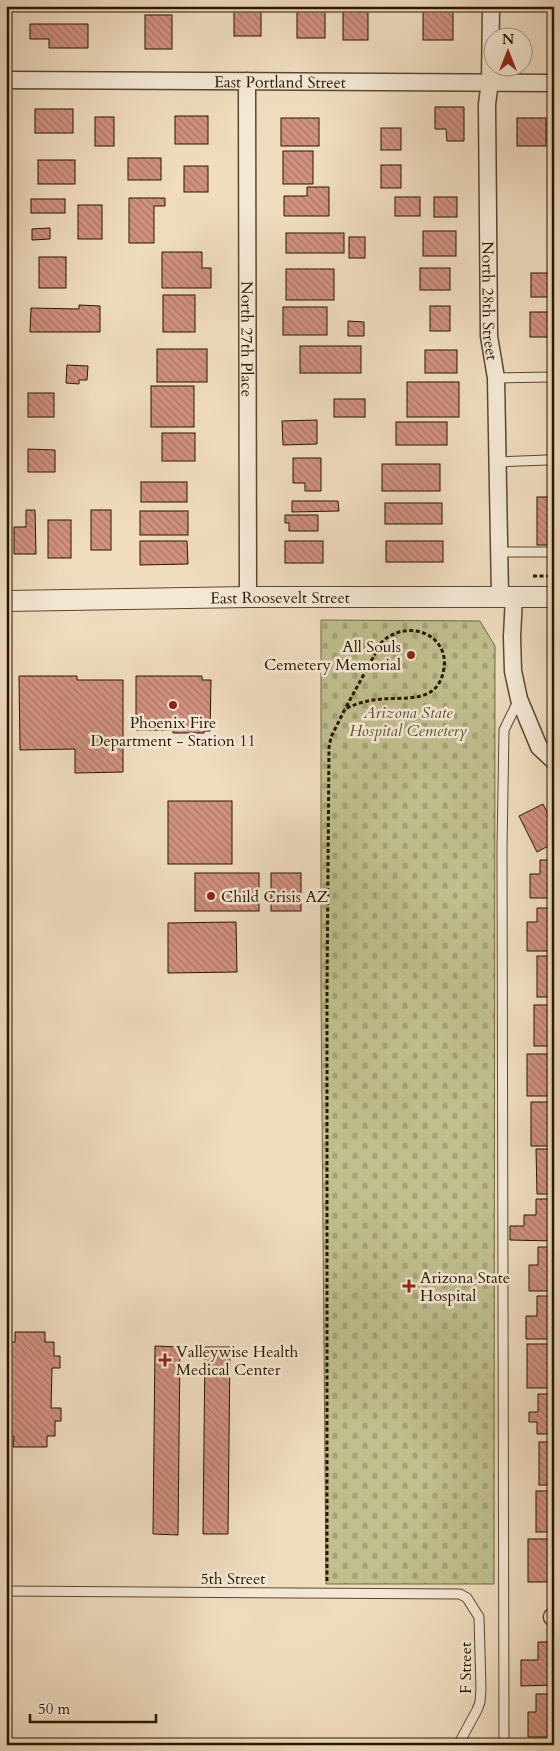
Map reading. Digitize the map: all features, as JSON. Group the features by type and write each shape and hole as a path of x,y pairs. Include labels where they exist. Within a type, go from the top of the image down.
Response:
{"street":[{"name":"North 28th Street","path":"491,6 490,82 487,104 489,336 496,378 499,552 512,638 513,671 519,699 539,747 554,761"},
{"name":"East Portland Street","path":"6,80 554,83"},
{"name":"North 27th Place","path":"247,80 248,597"},
{"name":"East Roosevelt Street","path":"6,601 248,597 554,597"}],"lane":[{"path":"496,378 552,377"},
{"path":"498,462 547,460"},
{"path":"499,552 554,552"},
{"path":"504,1745 502,838 504,730 519,699"},
{"name":"5th Street","path":"6,1592 460,1594"},
{"name":"F Street","path":"458,1745 477,1710 481,1689 479,1617 477,1610 468,1598 460,1594"}],"path":[{"path":"533,576 554,576"},
{"path":"327,1594 329,747 331,737 345,709 381,643 389,635 415,630 436,640 441,647 445,663 443,676 440,683 424,696 368,701 345,709"}],"green space":[{"name":"Arizona State Hospital Cemetery","path":"321,620 480,621 495,646 494,1584 326,1584 321,990"}],"building":[{"path":"234,6 261,6 261,36 234,36"},
{"path":"297,6 325,6 325,38 297,38"},
{"path":"423,6 453,6 453,40 423,40"},
{"path":"343,10 368,10 368,40 343,40"},
{"path":"552,12 554,12 554,48 552,48"},
{"path":"145,15 172,15 172,49 145,49"},
{"path":"30,24 88,24 88,48 49,48 49,39 30,39"},
{"path":"435,107 464,107 464,141 447,141 446,129 435,129"},
{"path":"35,109 73,109 73,133 35,133"},
{"path":"175,116 208,116 208,144 175,144"},
{"path":"95,117 114,117 114,146 95,146"},
{"path":"281,118 319,118 319,146 281,146"},
{"path":"517,118 546,118 546,146 517,146"},
{"path":"381,128 401,128 401,150 381,150"},
{"path":"283,151 313,151 313,184 283,184"},
{"path":"128,158 161,158 161,180 128,180"},
{"path":"38,160 75,160 75,184 38,184"},
{"path":"381,165 401,165 401,188 381,188"},
{"path":"184,166 208,166 208,192 184,192"},
{"path":"307,187 329,187 329,216 284,216 284,196 307,196"},
{"path":"395,197 420,197 420,216 395,216"},
{"path":"434,197 457,197 457,217 434,217"},
{"path":"129,198 165,198 165,206 154,206 154,243 129,243"},
{"path":"31,199 65,199 65,213 31,213"},
{"path":"78,205 102,205 102,239 78,239"},
{"path":"50,228 50,239 32,240 32,229"},
{"path":"423,231 456,231 456,256 423,256"},
{"path":"286,233 344,233 344,253 286,253"},
{"path":"349,237 365,237 365,258 349,258"},
{"path":"162,252 202,252 202,268 211,268 211,288 162,288"},
{"path":"39,257 66,257 66,288 39,288"},
{"path":"420,268 450,268 450,290 420,290"},
{"path":"286,269 334,269 334,300 286,300"},
{"path":"531,273 554,273 554,297 531,297"},
{"path":"163,295 195,295 195,332 163,332"},
{"path":"79,305 100,306 100,332 30,332 31,308 79,309"},
{"path":"430,306 450,306 450,331 430,331"},
{"path":"283,307 327,307 327,335 283,335"},
{"path":"530,312 551,312 551,337 530,337"},
{"path":"348,321 364,322 364,336 348,336"},
{"path":"300,346 361,346 361,373 300,373"},
{"path":"157,349 207,349 207,382 157,382"},
{"path":"425,350 457,350 457,373 425,373"},
{"path":"67,365 88,366 87,380 79,380 79,384 66,383"},
{"path":"407,382 459,382 459,417 407,417"},
{"path":"151,386 194,386 194,427 151,427"},
{"path":"28,393 54,393 54,417 28,417"},
{"path":"334,399 365,399 365,417 334,417"},
{"path":"317,420 317,444 283,445 282,421"},
{"path":"396,422 447,422 447,445 396,445"},
{"path":"162,433 195,433 195,461 162,461"},
{"path":"28,449 55,450 55,472 28,472"},
{"path":"293,458 321,458 321,491 305,491 305,483 293,483"},
{"path":"382,464 440,464 440,491 382,491"},
{"path":"141,482 187,482 187,502 141,502"},
{"path":"537,497 554,497 554,545 537,545"},
{"path":"292,501 338,501 339,511 292,512"},
{"path":"385,503 442,503 442,524 385,524"},
{"path":"26,510 35,510 36,554 14,554 14,527 26,527"},
{"path":"91,510 111,510 111,550 91,550"},
{"path":"140,511 188,511 188,535 140,535"},
{"path":"285,515 318,515 318,531 289,531 289,523 285,523"},
{"path":"48,520 71,520 71,558 48,558"},
{"path":"140,541 187,541 188,564 140,565"},
{"path":"285,541 323,541 323,563 285,563"},
{"path":"386,541 443,541 443,562 386,562"},
{"path":"19,676 77,676 77,680 123,680 123,772 75,773 75,749 20,750"},
{"name":"Phoenix Fire Department - Station 11","path":"136,676 202,676 202,680 211,680 210,731 204,731 204,733 173,733 173,730 136,730"},
{"path":"168,801 232,801 232,864 168,864"},
{"path":"543,804 554,826 554,843 537,852 519,816"},
{"path":"540,860 554,860 554,898 530,898 530,874 540,874"},
{"path":"195,873 259,873 259,911 195,911"},
{"path":"271,873 301,873 301,911 271,911"},
{"path":"537,908 554,908 554,951 527,951 527,922 537,922"},
{"path":"236,922 237,972 168,973 168,923"},
{"path":"537,956 554,956 554,997 537,997"},
{"path":"534,1005 554,1005 554,1046 534,1046"},
{"path":"527,1054 554,1054 554,1096 527,1096"},
{"path":"531,1102 554,1102 554,1146 531,1146"},
{"path":"536,1149 554,1149 554,1194 537,1194"},
{"path":"536,1199 554,1199 554,1241 510,1240 510,1226 524,1226 524,1215 536,1215"},
{"path":"538,1247 554,1247 554,1291 529,1291 529,1265 538,1265"},
{"path":"537,1296 554,1296 554,1339 526,1339 526,1316 537,1316"},
{"path":"15,1332 45,1332 45,1342 54,1342 54,1356 60,1356 60,1368 52,1368 51,1408 61,1408 61,1421 55,1421 55,1436 47,1436 47,1447 13,1447 14,1436 6,1436 6,1342 15,1342"},
{"path":"527,1344 554,1344 554,1388 527,1388"},
{"path":"155,1346 180,1347 178,1535 153,1534"},
{"path":"205,1347 230,1347 228,1534 203,1534"},
{"path":"538,1394 554,1394 554,1434 537,1434 537,1422 529,1422 529,1412 538,1412"},
{"path":"539,1442 554,1442 554,1485 539,1485"},
{"path":"536,1491 554,1491 554,1532 536,1532"},
{"path":"528,1539 554,1539 554,1582 528,1582"},
{"path":"538,1642 554,1642 554,1685 521,1686 521,1660 538,1660"},
{"path":"536,1694 554,1694 554,1737 528,1737 528,1712 536,1712"}],"place":[{"name":"All Souls Cemetery Memorial","path":"411,655"},
{"name":"Phoenix Fire Department - Station 11","path":"173,705"},
{"name":"Child Crisis AZ","path":"211,896"},
{"name":"Arizona State Hospital","path":"409,1286"},
{"name":"Valleywise Health Medical Center","path":"165,1360"}]}
